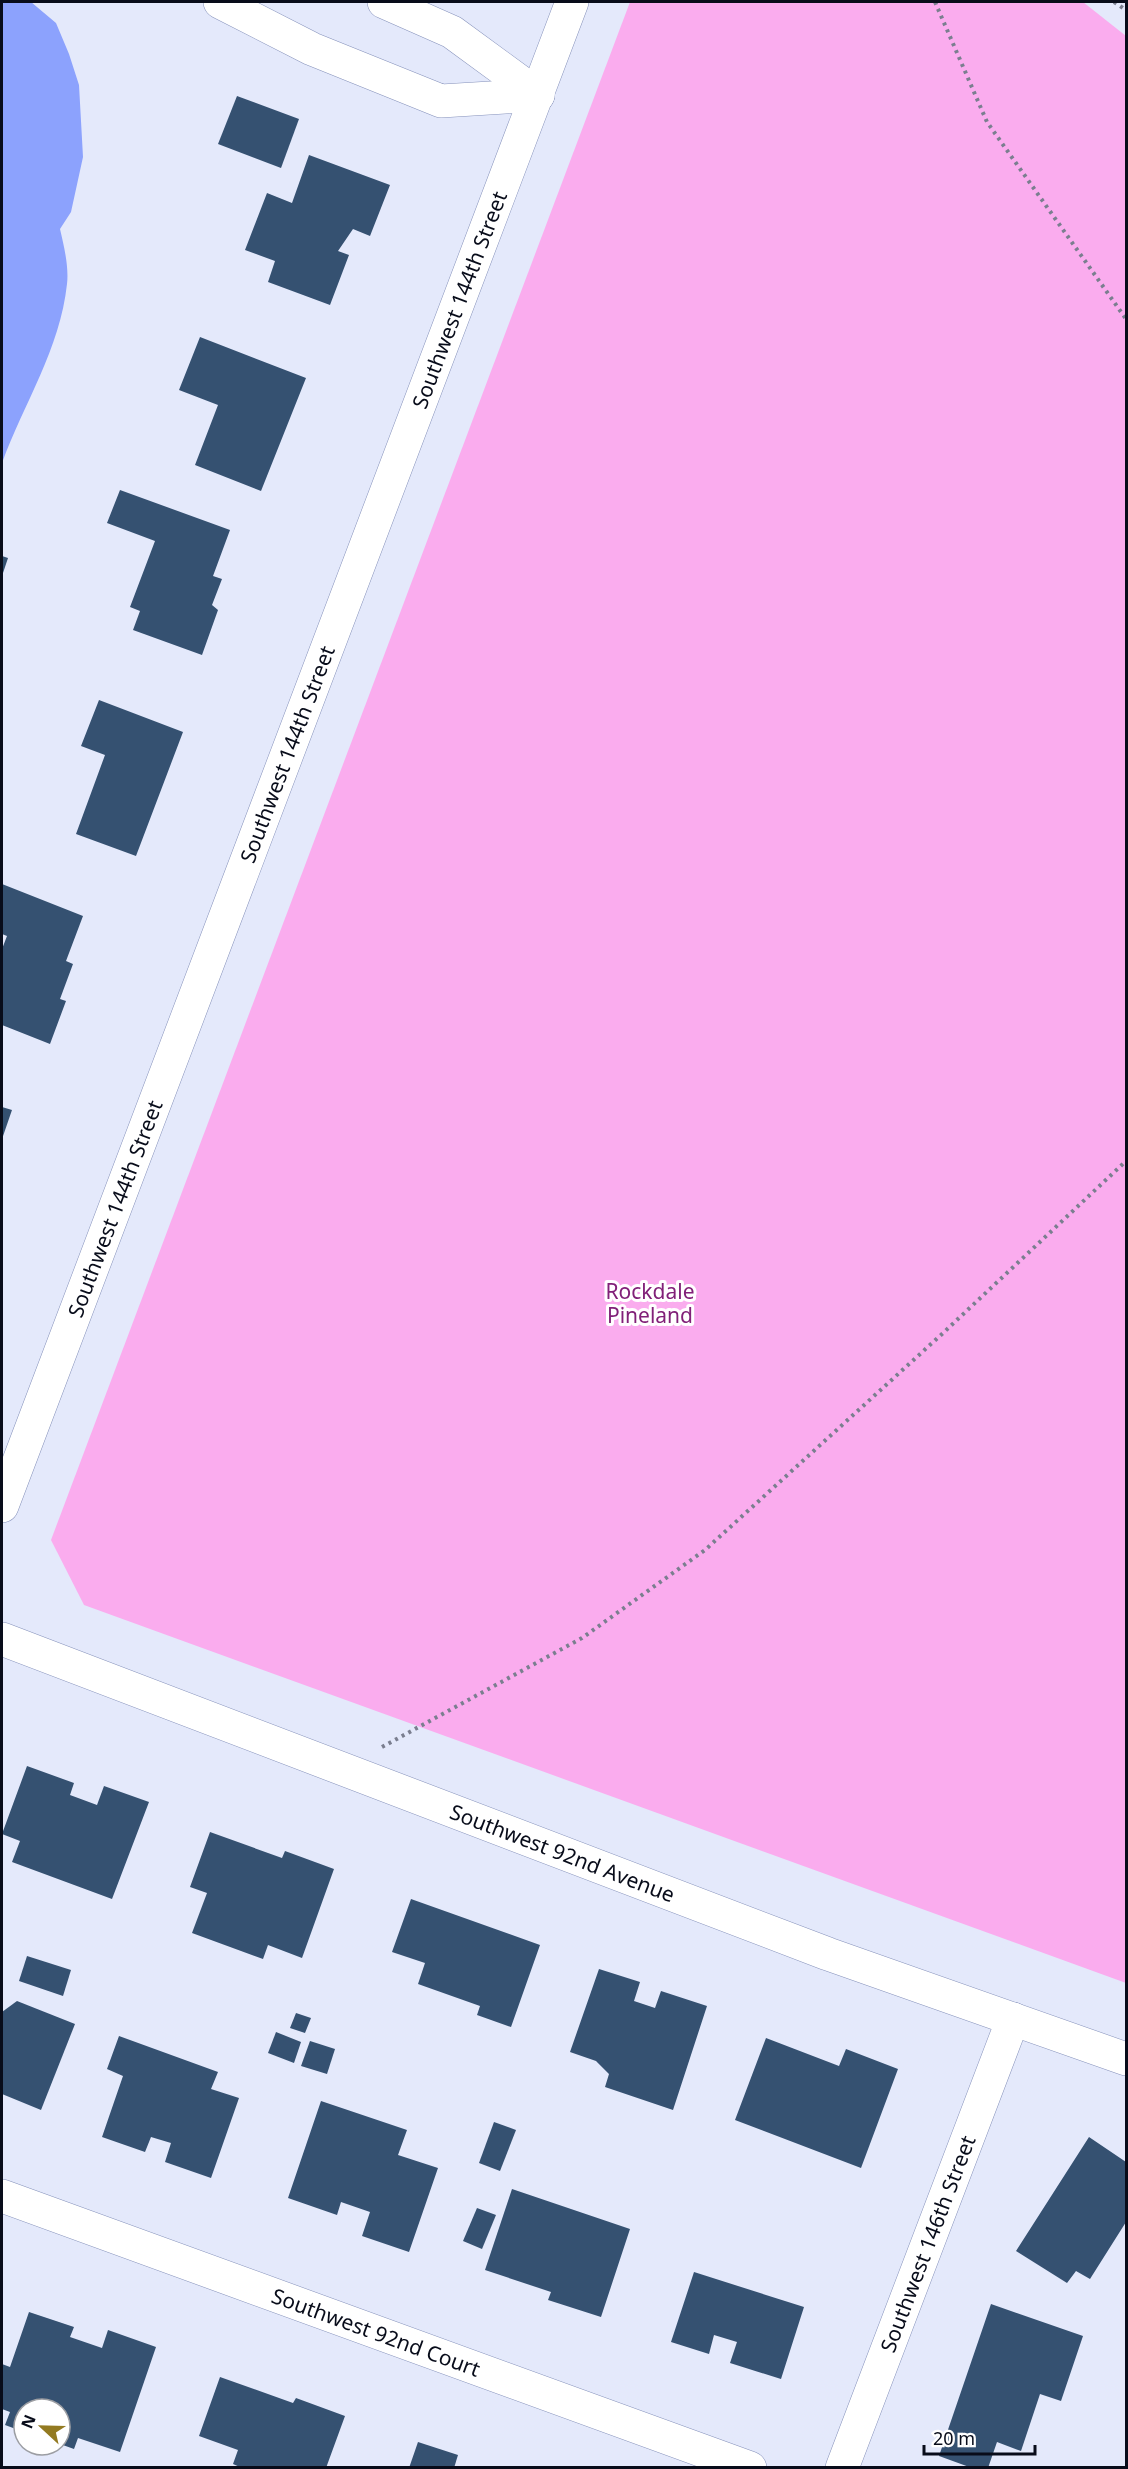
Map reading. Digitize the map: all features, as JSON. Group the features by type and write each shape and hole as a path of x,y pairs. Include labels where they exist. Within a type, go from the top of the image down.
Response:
{"street":[{"path":"220,2 312,49 441,101 538,95"},
{"path":"384,2 452,32 538,95"},
{"name":"Southwest 144th Street","path":"2,1506 572,2"},
{"name":"Southwest 92nd Avenue","path":"2,1639 828,1954 1126,2060"},
{"name":"Southwest 146th Street","path":"842,2468 1013,2019"},
{"name":"Southwest 92nd Court","path":"2,2196 750,2468"}],"path":[{"path":"935,2 987,122 1126,319"},
{"path":"1114,2 1126,10"},
{"path":"342,1768 582,1638 705,1550 942,1334 1126,1161"}],"green space":[{"name":"Rockdale Pineland","path":"630,2 1083,2 1126,36 1126,1983 84,1605 51,1540"}],"water":[{"path":"2,2 31,2 56,23 79,85 83,157 71,212 60,229 66,256 67,284 57,331 2,463"}],"building":[{"path":"237,96 299,119 281,168 218,144"},
{"path":"309,155 390,185 370,236 353,229 338,251 349,255 330,305 268,282 275,261 245,250 267,193 292,203"},
{"path":"200,337 306,378 261,491 195,465 218,405 179,390"},
{"path":"120,490 230,530 213,576 222,579 212,605 218,610 202,655 133,630 140,611 130,607 155,541 107,523"},
{"path":"2,556 8,558 2,576"},
{"path":"99,700 183,732 136,856 76,834 105,755 81,746"},
{"path":"2,884 83,916 66,961 73,964 60,999 66,1001 50,1044 2,1025 2,949 7,936 2,934"},
{"path":"2,1107 12,1110 2,1139"},
{"path":"27,1766 74,1783 70,1795 97,1805 104,1786 149,1802 112,1899 12,1862 20,1841 2,1834"},
{"path":"210,1832 282,1858 285,1851 334,1869 302,1958 268,1945 263,1959 192,1933 207,1893 190,1887"},
{"path":"411,1899 540,1945 511,2027 477,2015 480,2006 418,1984 425,1963 392,1952"},
{"path":"27,1956 71,1970 63,1996 19,1981"},
{"path":"599,1969 640,1982 634,2001 655,2008 661,1991 707,2006 673,2110 605,2087 609,2074 596,2061 570,2052"},
{"path":"17,2001 75,2024 41,2110 2,2094 2,2012"},
{"path":"296,2013 311,2018 305,2033 290,2028"},
{"path":"276,2032 301,2042 294,2063 268,2053"},
{"path":"119,2036 218,2072 211,2089 239,2098 211,2178 165,2162 171,2143 151,2137 145,2152 102,2137 123,2076 107,2069"},
{"path":"766,2038 839,2066 846,2049 898,2069 861,2168 735,2120"},
{"path":"310,2041 335,2049 327,2074 301,2066"},
{"path":"321,2101 407,2130 398,2155 438,2168 409,2252 362,2236 370,2212 341,2202 337,2215 288,2198"},
{"path":"494,2122 516,2130 500,2171 479,2163"},
{"path":"1089,2137 1126,2162 1126,2222 1090,2279 1076,2271 1067,2283 1016,2251"},
{"path":"512,2189 630,2229 601,2317 548,2300 551,2292 485,2270"},
{"path":"477,2208 496,2215 482,2249 463,2241"},
{"path":"694,2272 804,2307 781,2379 730,2363 737,2342 714,2335 709,2354 671,2342"},
{"path":"991,2304 1083,2336 1061,2401 1040,2394 1021,2451 997,2442 988,2468 972,2468 939,2456"},
{"path":"29,2312 74,2327 70,2337 102,2348 108,2330 156,2347 120,2452 78,2438 74,2449 72,2448 72,2397 12,2397 12,2428 5,2425 10,2412 2,2409 2,2364 10,2367"},
{"path":"220,2377 293,2403 296,2398 345,2416 326,2468 242,2468 233,2464 238,2450 199,2436"},
{"path":"418,2442 458,2455 454,2468 409,2468"}]}
